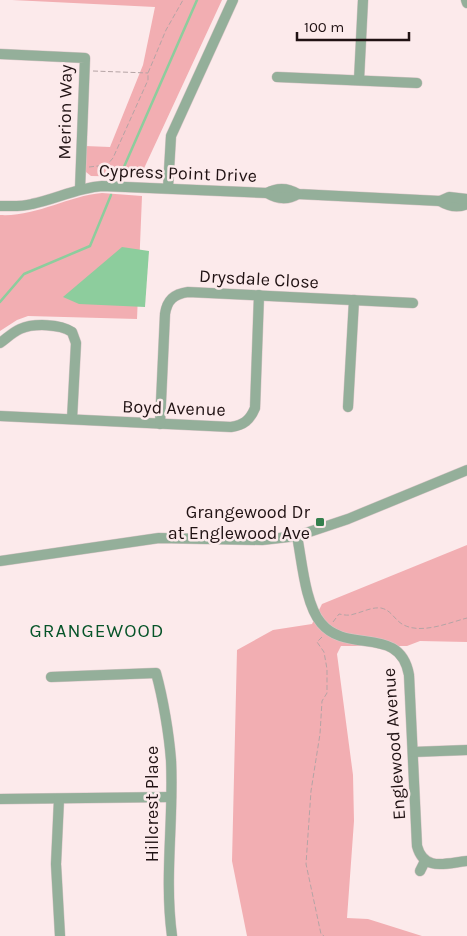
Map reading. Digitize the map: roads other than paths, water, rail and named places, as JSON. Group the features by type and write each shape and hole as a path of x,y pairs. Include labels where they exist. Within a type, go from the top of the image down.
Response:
{"street":[{"path":"168,188 171,136 234,0"},
{"path":"360,80 363,0"},
{"name":"Merion Way","path":"0,54 85,58 80,189"},
{"path":"277,77 417,83"},
{"name":"Cypress Point Drive","path":"0,206 34,204 80,189 102,186 267,192 274,189 290,190 298,194 440,201 448,205 464,206 467,204"},
{"name":"Cypress Point Drive","path":"440,201 448,197 467,199"},
{"name":"Drysdale Close","path":"160,424 165,314 168,303 176,295 188,292 413,303"},
{"name":"Boyd Avenue","path":"0,416 231,427 247,422 254,408 259,295"},
{"path":"348,407 354,300"},
{"path":"0,342 27,327 62,327 72,332 76,343 72,419"},
{"path":"0,561 160,538 262,540 297,536 348,519 467,470"},
{"name":"Englewood Avenue","path":"297,536 310,607 320,622 327,630 352,640 386,644 398,651 406,661 409,675 418,846 423,866 467,862"},
{"name":"Hillcrest Place","path":"51,678 156,673 160,687 171,759 169,906 172,936"},
{"path":"413,752 467,750"},
{"path":"0,799 171,797"},
{"path":"59,799 56,864 60,936"}],"waterway":[{"path":"120,176 197,0"},
{"path":"0,302 24,274 90,246 111,195"}],"place":[{"name":"Grangewood Dr at Englewood Ave","path":"320,522"}],"district":[{"name":"GRANGEWOOD","path":"97,630"}]}
